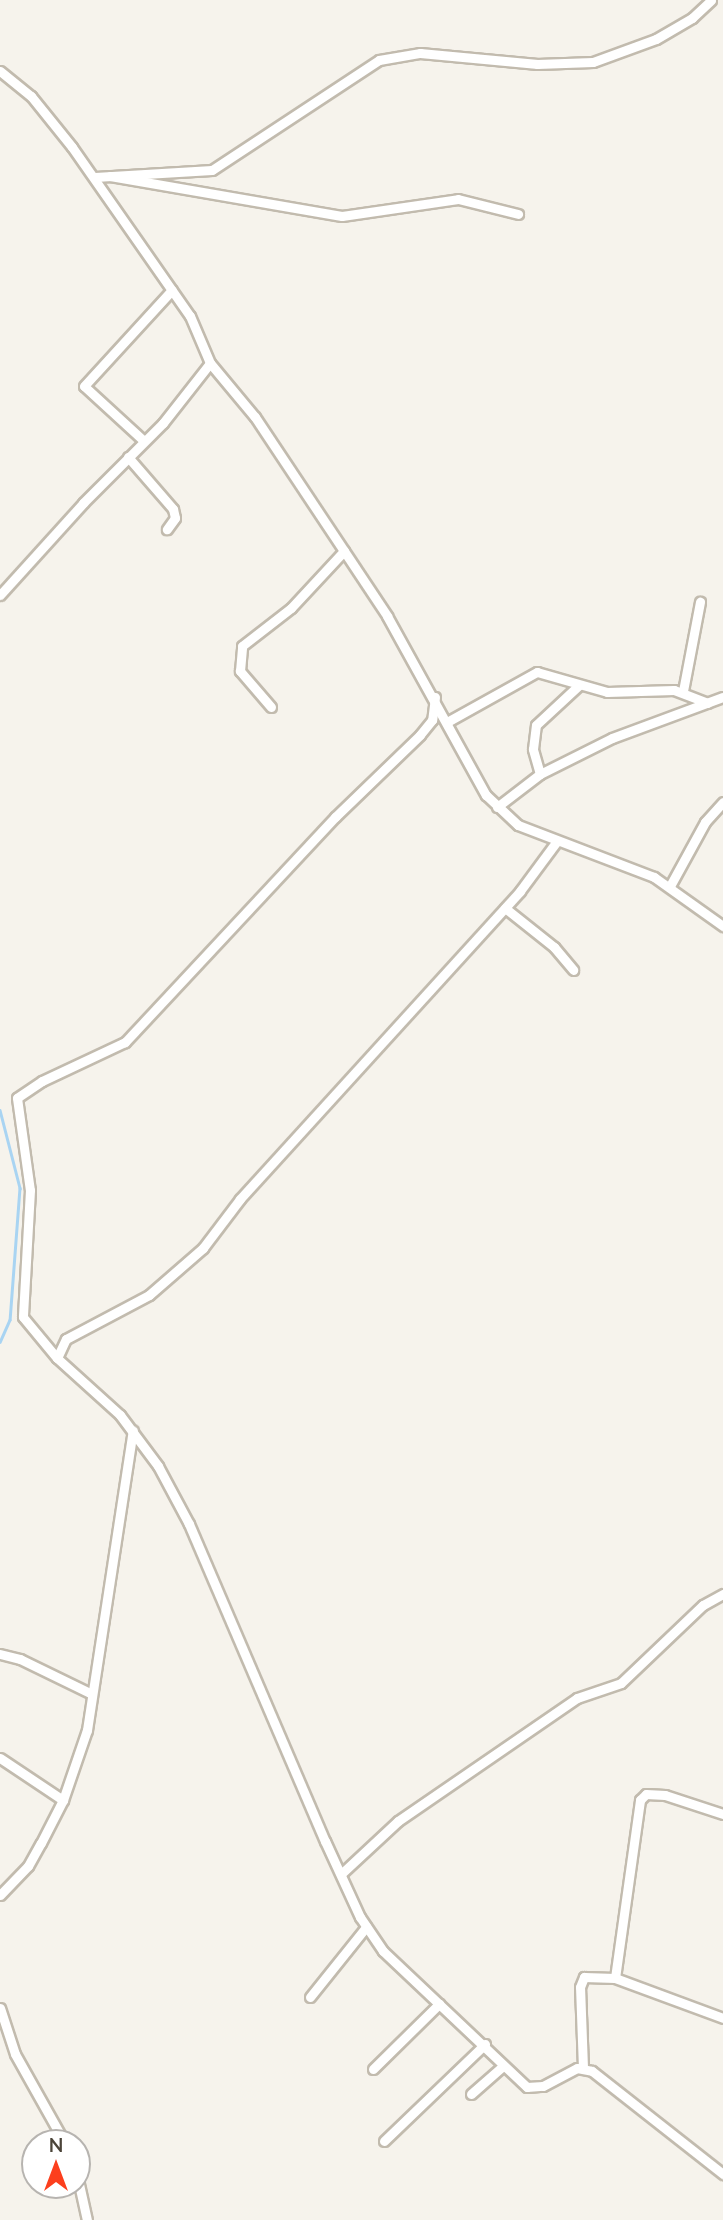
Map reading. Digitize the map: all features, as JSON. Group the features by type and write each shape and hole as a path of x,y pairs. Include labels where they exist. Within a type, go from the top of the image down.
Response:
{"street":[{"path":"100,176 185,175 212,170 379,60 420,53 537,64 593,62 656,39 692,18 711,0"},
{"path":"0,71 31,96 100,176 202,337 210,363 256,417 344,551 435,697 474,778 497,807 518,825 670,886 723,926"},
{"path":"100,176 342,216 458,198 518,214"},
{"path":"144,441 84,386 172,290"},
{"path":"0,595 191,391 210,363"},
{"path":"128,457 173,509 175,518 167,529"},
{"path":"271,707 240,671 242,646 290,608 344,551"},
{"path":"683,691 700,602"},
{"path":"447,722 537,672 618,694 683,691 708,703"},
{"path":"540,774 533,749 536,725 579,685"},
{"path":"435,697 432,720 420,735 335,817 125,1042 42,1081 17,1098 30,1190 23,1317 57,1357 133,1431 189,1524 341,1874 366,1927 389,1958 485,2044 503,2066 527,2087 536,2089 583,2068"},
{"path":"497,807 540,774 612,738 723,697"},
{"path":"670,886 710,815 723,802"},
{"path":"710,815 723,814"},
{"path":"57,1357 66,1339 149,1295 203,1248 240,1199 505,908 557,841"},
{"path":"505,908 548,941 573,970"},
{"path":"0,1895 28,1866 63,1800 87,1730 133,1431"},
{"path":"341,1874 398,1821 577,1698 621,1683 703,1605 723,1594"},
{"path":"0,1654 20,1659 92,1694"},
{"path":"0,1758 63,1800"},
{"path":"615,1978 639,1800 646,1794 666,1795 723,1814"},
{"path":"310,1997 366,1927"},
{"path":"583,2068 581,1980 591,1976 615,1978 723,2018"},
{"path":"373,2069 439,2004"},
{"path":"0,2008 15,2054 57,2129"},
{"path":"384,2141 485,2044"},
{"path":"471,2094 503,2066"},
{"path":"583,2068 723,2174"},
{"path":"82,2199 87,2220"}],"waterway":[{"path":"0,1110 20,1188 10,1320 0,1342"}]}
